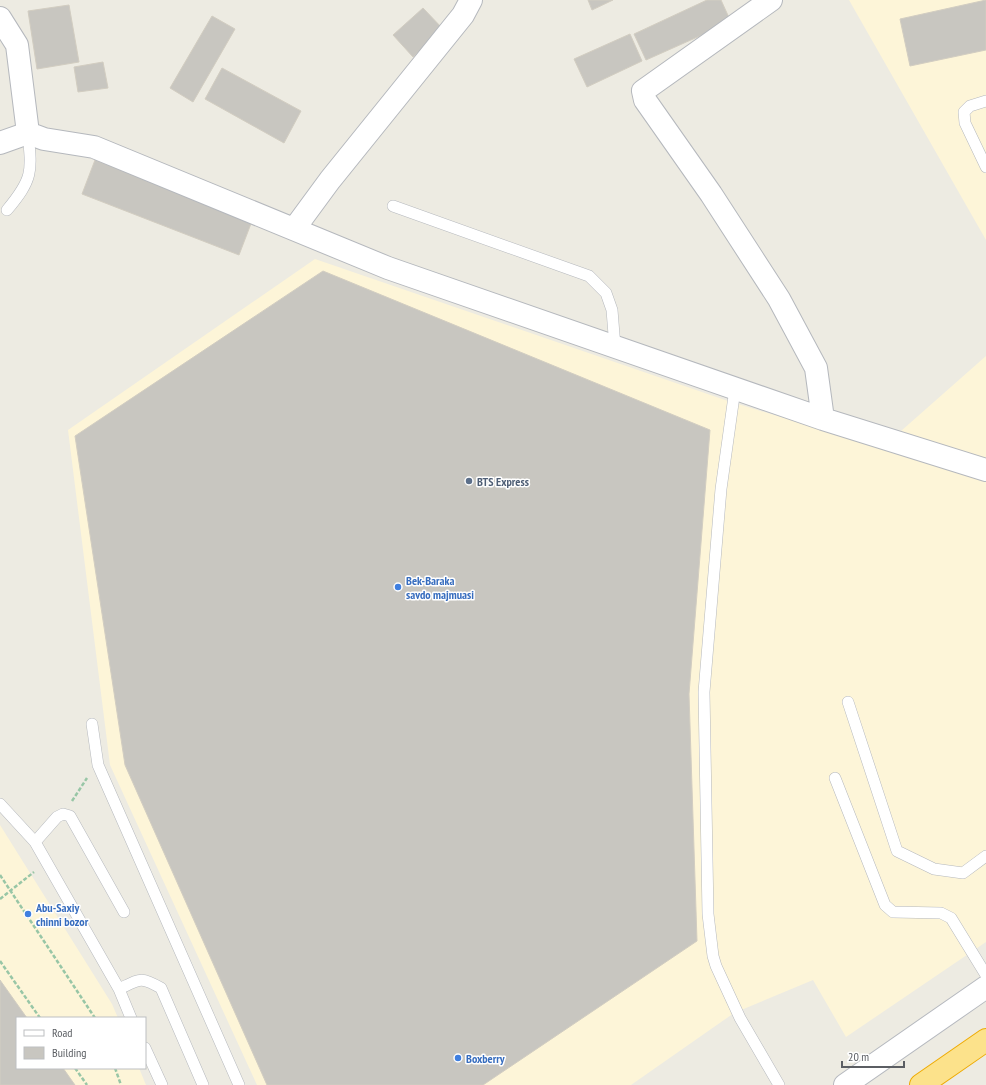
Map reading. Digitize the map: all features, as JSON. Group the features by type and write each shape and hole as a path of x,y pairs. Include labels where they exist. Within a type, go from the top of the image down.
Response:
{"highway":[{"path":"921,1085 986,1040"}],"street":[{"path":"294,229 330,180 464,15 471,0"},
{"path":"771,0 643,91 646,100 711,194 779,299 816,368 823,419"},
{"path":"0,18 17,45 28,133"},
{"path":"0,143 28,133 44,139 94,147 388,268 823,419 986,470"},
{"path":"845,1085 986,986"}],"lane":[{"path":"986,100 970,106 964,112 965,123 986,167"},
{"path":"7,210 23,190 32,166 28,133"},
{"path":"393,206 589,276 606,293 612,310 615,347"},
{"path":"735,389 720,496 704,692 708,914 713,956 716,966 740,1018 779,1085"},
{"path":"848,702 897,851 934,869 963,872 986,856"},
{"path":"92,724 98,766 239,1085"},
{"path":"835,778 885,905 894,912 941,913 951,918 986,975"},
{"path":"0,804 35,842 118,989 132,1017"},
{"path":"35,842 57,817 63,814 70,816 124,912"},
{"path":"118,989 138,980 147,980 161,988 203,1085"},
{"path":"146,1050 162,1085"}],"path":[{"path":"63,814 98,766"},
{"path":"0,898 46,863"},
{"path":"0,876 94,1017"},
{"path":"0,961 39,1017"},
{"path":"76,1069 87,1085"},
{"path":"115,1069 121,1085"}],"shaded area":[{"path":"849,0 986,0 986,240"},
{"name":"Bek-Baraka savdo majmuasi","path":"315,259 728,401 986,479 986,942 846,1037 813,980 734,1013 631,1085 257,1085 110,765 68,430"},
{"path":"986,356 986,459 901,431"},
{"name":"Abu-Saxiy chinni bozor","path":"0,825 112,1004 118,1017 16,1017 16,1069 139,1069 146,1085 0,1085"}],"building":[{"path":"588,0 613,0 592,10"},
{"path":"707,0 721,0 731,22 646,60 634,34"},
{"path":"986,0 986,50 910,66 900,19"},
{"path":"69,5 79,62 37,69 28,11"},
{"path":"423,8 443,29 413,57 393,35"},
{"path":"212,16 235,29 193,102 170,88"},
{"path":"630,34 642,61 587,87 574,59"},
{"path":"103,62 108,88 78,92 74,67"},
{"path":"222,68 301,111 284,143 205,99"},
{"path":"95,160 252,221 239,255 82,194"},
{"name":"Bek-Baraka savdo majmuasi","path":"323,271 710,430 689,694 697,941 483,1085 267,1085 125,765 75,436"},
{"path":"0,980 26,1017 16,1017 16,1069 64,1069 75,1085 0,1085"}],"place":[{"name":"BTS Express","path":"469,481"},
{"name":"Bek-Baraka savdo majmuasi","path":"398,587"},
{"name":"Abu-Saxiy chinni bozor","path":"28,914"},
{"name":"Boxberry","path":"458,1058"}]}
